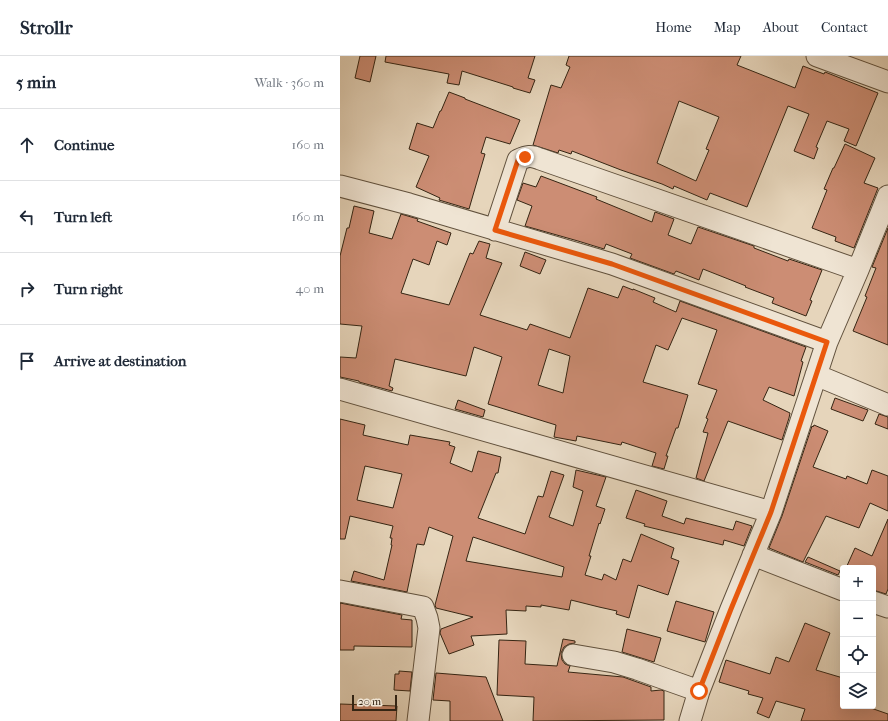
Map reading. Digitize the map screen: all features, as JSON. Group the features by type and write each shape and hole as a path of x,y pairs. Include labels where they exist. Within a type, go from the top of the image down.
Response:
{"street":[{"path":"817,56 888,82"},
{"path":"495,230 518,160 533,156 858,270"},
{"path":"340,186 409,204 612,264 827,342"},
{"path":"690,721 699,691 728,616 771,512 827,342 888,198"},
{"path":"816,376 888,405"},
{"path":"340,389 771,512"},
{"path":"753,555 840,589"},
{"path":"340,591 423,607 429,628 418,721"},
{"path":"876,603 888,607"},
{"path":"573,654 637,668 699,691"}],"building":[{"path":"360,56 376,56 370,82 355,78"},
{"path":"386,56 535,56 528,78 535,80 530,93 462,71 459,85 447,83 449,74 385,62"},
{"path":"569,56 741,56 737,65 795,88 803,66 824,74 825,72 878,93 856,146 844,141 849,129 827,121 816,147 818,148 814,159 794,151 809,114 788,106 747,207 710,193 707,200 674,186 673,189 572,151 571,154 559,150 558,153 533,145 551,85 561,88 570,67 566,65","holes":["679,101 719,117 706,149 709,150 696,181 657,163"]},
{"path":"449,92 520,120 510,144 486,137 481,153 485,154 469,209 439,200 440,198 416,187 429,156 409,149 417,123 433,128"},
{"path":"845,144 875,158 864,183 878,188 854,248 835,241 836,237 812,228 827,190 824,189"},
{"path":"541,176 597,197 596,199 652,222 655,212 674,219 668,235 691,244 698,227 754,246 754,248 788,261 789,259 822,270 810,300 812,301 806,316 772,303 774,298 703,269 699,280 676,271 674,274 630,258 632,254 606,244 604,249 525,226 532,206 517,200 523,183 536,187"},
{"path":"354,206 374,211 369,233 392,239 401,214 418,219 417,221 451,233 447,245 437,241 429,265 413,259 401,293 449,305 470,253 473,254 479,241 490,244 486,258 502,263 480,315 527,330 530,324 570,338 588,288 618,298 623,286 655,298 653,302 676,312 680,301 806,347 801,361 803,362 794,396 769,387 763,400 790,413 782,440 728,421 704,481 696,478 708,433 703,432 708,419 706,418 717,390 698,384 717,330 682,318 668,350 656,345 643,382 688,395 678,428 676,428 666,456 668,456 664,469 652,466 656,453 622,442 621,445 577,436 576,441 554,437 556,425 488,404 502,357 474,347 466,376 395,359 389,386 393,388 392,391 340,377 340,357 356,358 362,326 340,324 340,256 347,228 349,228","holes":["549,349 570,356 563,393 538,385"]},
{"path":"888,228 888,345 853,331 867,297 865,296 876,268 872,267"},
{"path":"525,252 546,260 540,274 520,266"},
{"path":"835,398 868,410 863,421 831,409"},
{"path":"458,400 485,410 483,417 455,409"},
{"path":"879,414 888,417 888,429 875,424"},
{"path":"340,419 365,425 363,435 408,445 410,435 450,442 449,445 455,447 450,463 472,472 478,451 501,457 498,473 496,473 478,518 525,534 538,496 543,497 551,471 564,475 549,517 573,526 583,491 573,487 576,470 606,477 596,506 605,509 589,556 591,556 585,575 602,580 604,574 616,580 623,559 631,562 641,534 674,548 671,558 679,561 668,595 638,585 629,618 616,614 617,611 571,600 569,610 541,605 541,607 526,606 526,611 506,610 507,634 471,636 474,645 449,654 440,633 441,629 473,617 436,608 435,605 453,536 429,527 424,545 417,544 407,592 351,581 354,571 384,580 392,545 392,538 390,538 393,526 350,516 345,539 340,539","holes":["365,466 402,474 393,508 357,500","473,537 564,567 562,577 466,561"]},
{"path":"814,425 828,431 813,467 846,479 847,476 867,484 872,470 888,476 888,511 870,503 859,528 826,516 803,562 769,548 782,516 812,426 813,427"},
{"path":"636,490 667,501 662,516 684,524 686,518 733,530 736,521 752,526 744,546 724,540 723,545 644,526 645,524 626,518"},
{"path":"888,519 888,589 886,594 876,591 876,565 847,565 855,548 872,556"},
{"path":"808,557 840,571 838,575 805,562"},
{"path":"676,601 714,612 705,642 667,631"},
{"path":"340,603 402,615 401,619 412,620 412,647 354,646 354,650 340,650"},
{"path":"805,623 830,633 816,670 840,677 840,709 874,709 888,714 888,721 801,721 805,709 776,701 769,718 757,713 763,698 748,694 749,691 719,682 726,660 770,674 776,657 789,662"},
{"path":"627,629 661,638 654,662 622,652"},
{"path":"563,639 575,641 575,643 564,647 561,653 562,660 565,664 570,666 568,672 623,677 651,687 651,691 664,691 664,720 533,721 534,697 497,695 499,640 526,641 525,664 557,666"},
{"path":"399,671 412,672 410,691 394,690 395,674 399,674"},
{"path":"436,673 486,677 503,721 450,721 450,701 433,700"},
{"path":"340,704 397,706 396,721 340,721"}],"route":[{"path":"525,157 518,160 495,230 612,264 827,342 771,512 699,691"}]}
